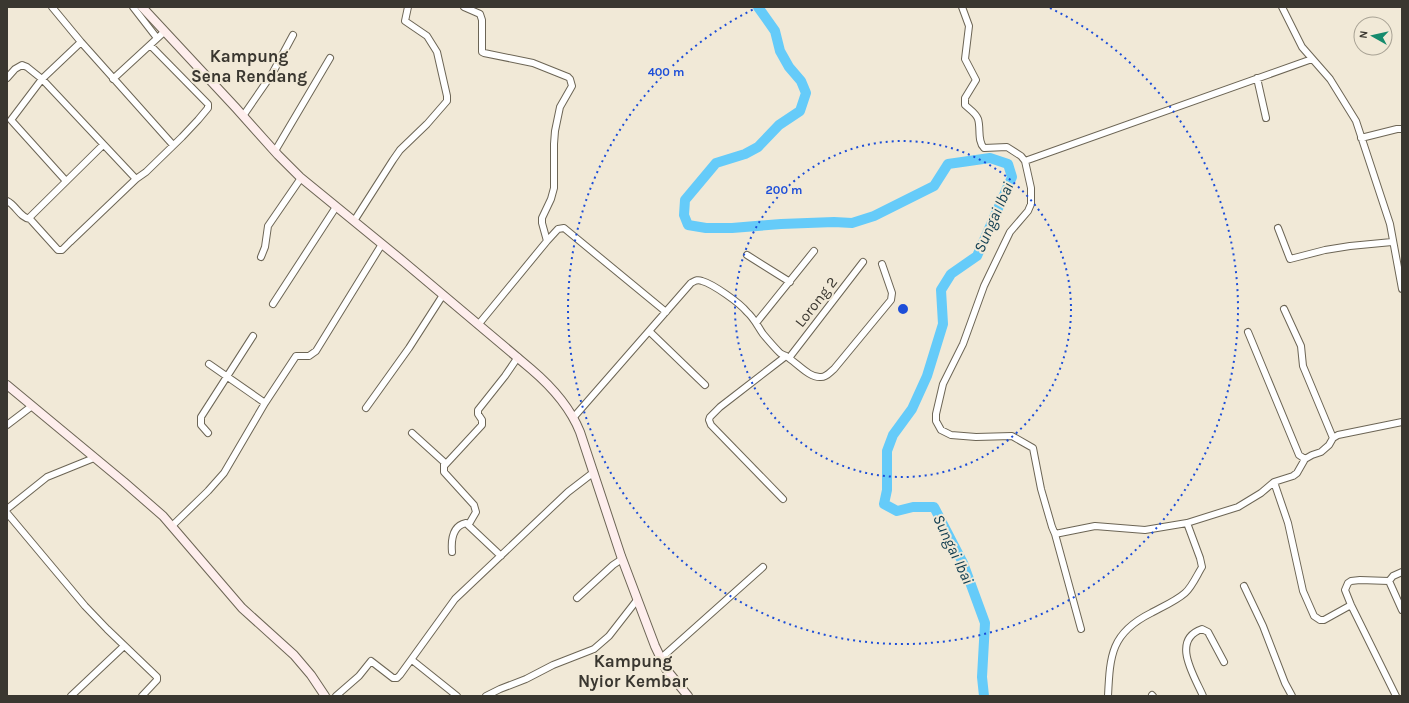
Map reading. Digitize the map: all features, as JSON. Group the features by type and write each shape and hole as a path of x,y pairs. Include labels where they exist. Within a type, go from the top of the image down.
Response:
{"main road":[{"path":"142,7 301,178 518,357 552,389 573,418 580,432 622,559 660,659 666,669 688,696"},
{"path":"7,385 152,507 172,526 242,608 294,655 311,675 322,695"}],"street":[{"path":"52,7 113,79 173,145"},
{"path":"132,7 157,38"},
{"path":"354,221 400,150 427,124 447,101 438,52 427,36 405,21 408,7"},
{"path":"464,7 480,14 482,20 482,52 533,63 568,77 572,82 572,86 560,107 555,131 554,188 551,199 542,218 547,241"},
{"path":"962,7 969,26 966,59 976,80 965,98 965,105 978,118 982,145 988,148 998,146 1007,147 1017,152 1025,161 1032,196 1028,211 1010,232 984,286 963,344 943,384 936,414 937,424 941,430 951,434 976,437 1014,437 1031,446 1034,450 1041,489 1052,527 1056,534 1081,629"},
{"path":"1282,7 1302,47 1330,79 1356,121 1390,224 1392,242 1402,289"},
{"path":"113,79 164,32"},
{"path":"243,116 272,74 293,35"},
{"path":"66,181 9,121 42,79 81,42"},
{"path":"7,201 13,205 25,218 30,219 58,250 62,250 136,179 146,172 198,120 209,106 150,45"},
{"path":"275,151 330,58"},
{"path":"1025,161 1312,58"},
{"path":"7,78 15,69 22,65 27,67 42,79 136,179"},
{"path":"1257,78 1266,118"},
{"path":"1361,138 1402,129"},
{"path":"30,219 31,216 103,144"},
{"path":"261,257 265,247 268,226 301,178"},
{"path":"273,304 336,207"},
{"path":"478,325 547,241 558,229 564,228 666,312"},
{"path":"1278,228 1290,259 1324,250 1392,242"},
{"path":"172,526 220,478 265,403 296,356 309,356 316,351 382,244"},
{"path":"756,323 814,251"},
{"path":"747,255 790,282"},
{"name":"Lorong 2","path":"783,499 711,425 709,420 710,417 720,407 787,357 863,262"},
{"path":"573,418 691,283 696,280 701,280 711,285 746,310 780,353 803,370 820,377 829,374 891,300 892,293 882,264"},
{"path":"366,408 409,348 443,295"},
{"path":"1284,309 1300,346 1303,366 1333,438"},
{"path":"649,331 705,385"},
{"path":"1248,332 1299,456 1305,459"},
{"path":"208,433 201,425 201,416 253,336"},
{"path":"469,524 476,512 476,508 444,472 445,465 482,425 482,420 478,414 478,410 518,357"},
{"path":"209,364 265,403"},
{"path":"7,425 32,406"},
{"path":"1056,534 1095,526 1145,530 1187,524 1238,507 1258,496 1274,482 1293,476 1297,473 1305,459 1321,452 1333,438 1338,435 1402,422"},
{"path":"412,433 444,462 445,465"},
{"path":"7,509 47,477 94,458"},
{"path":"336,696 359,676 371,661 390,676 395,678 400,675 452,602 568,492 594,472"},
{"path":"1274,482 1288,523 1303,591 1314,616 1320,620 1324,620 1351,605"},
{"path":"7,513 85,606 157,677 142,696"},
{"path":"452,552 452,542 455,531 462,524 466,523 469,524 501,556"},
{"path":"1108,696 1109,671 1114,648 1118,638 1134,623 1185,593 1202,567 1187,524"},
{"path":"577,598 613,565 622,559"},
{"path":"660,659 763,567"},
{"path":"1389,581 1393,576 1402,572"},
{"path":"1389,581 1351,581 1346,586 1345,590 1396,696"},
{"path":"1389,581 1402,610"},
{"path":"1244,586 1263,626 1285,683 1292,696"},
{"path":"486,696 526,679 553,665 594,649 609,636 637,600"},
{"path":"1204,696 1187,660 1186,646 1192,634 1202,629 1208,632 1224,662"},
{"path":"71,696 124,646"},
{"path":"412,660 457,696"}],"waterway":[{"name":"Sungai Ibai","path":"758,7 775,31 780,51 789,67 801,81 806,93 800,111 779,125 758,147 745,154 716,163 685,200 684,215 688,225 706,228 732,228 781,224 834,222 852,223 874,216 934,186 948,164 990,158 1008,164 1012,177 977,256 951,274 941,290 943,324 927,376 912,409 893,435 887,451 887,490 884,504 897,511 913,507 934,507 963,563 985,623 982,677 984,696"}],"district":[{"name":"Kampung Sena Rendang","path":"249,66"},
{"name":"Kampung Nyior Kembar","path":"633,671"}]}
